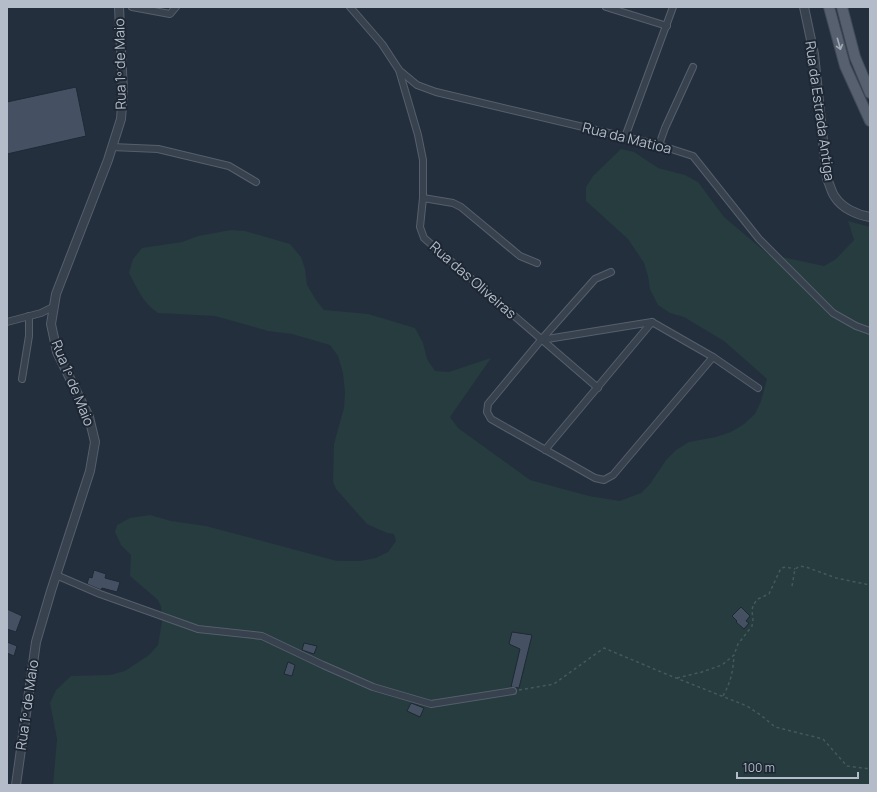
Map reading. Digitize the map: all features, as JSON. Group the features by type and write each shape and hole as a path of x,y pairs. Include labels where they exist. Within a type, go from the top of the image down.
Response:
{"main road":[{"path":"828,7 845,66 870,121"},
{"path":"842,7 855,57 870,93"}],"street":[{"name":"Rua 1º de Maio","path":"16,785 36,642 90,471 95,442 89,416 57,352 51,324 56,294 112,147 121,119 124,92 119,7"},
{"path":"132,7 170,14 176,7"},
{"name":"Rua da Matioa","path":"350,7 382,44 399,70 417,85 436,92 659,145 693,156 759,239 833,313 856,326 870,331"},
{"path":"606,7 667,26"},
{"path":"625,137 673,7"},
{"name":"Rua da Estrada Antiga","path":"804,7 814,54 827,179 834,197 846,208 861,216 870,217"},
{"path":"659,145 665,128 693,67"},
{"name":"Rua das Oliveiras","path":"399,70 418,135 423,160 423,198 420,227 424,238 598,388"},
{"path":"112,147 158,149 229,166 256,182"},
{"path":"423,198 453,203 461,207 520,256 537,263"},
{"path":"611,272 595,279 541,340 488,404 487,412 491,419 595,478 604,480 614,475 713,357"},
{"path":"7,322 41,313 53,307"},
{"path":"22,379 29,336 29,316"},
{"path":"541,340 652,322 713,357 758,388"},
{"path":"545,450 652,322"},
{"path":"56,575 100,594 198,629 262,636 373,687 430,704 513,690"}],"path":[{"path":"723,696 729,686 733,671 734,655 738,644 752,626 753,605 758,599 769,594 781,568 786,567 795,569 800,566 806,567 836,578 870,585"},
{"path":"792,586 795,569"},
{"path":"513,690 554,684 604,648 747,706 775,727 823,739 847,766 870,769"},
{"path":"676,678 702,672 722,665 734,655"}],"green space":[{"path":"621,149 634,152 658,168 685,175 698,182 724,217 768,254 824,266 836,259 854,240 848,221 870,227 870,785 53,785 57,739 50,703 56,690 71,676 110,675 125,671 149,655 158,645 162,622 161,606 158,600 130,576 131,555 121,545 115,532 117,525 130,518 150,515 171,521 206,526 337,561 360,561 376,558 388,552 396,541 394,534 387,533 367,524 336,489 333,482 334,444 344,408 345,393 343,373 338,356 330,345 292,334 268,331 215,316 158,313 144,300 129,273 133,259 142,248 182,242 198,236 231,230 245,231 290,244 301,257 305,269 307,285 324,310 368,314 415,328 423,343 427,359 435,371 449,372 491,358 450,417 458,428 530,480 589,496 620,501 641,493 650,484 666,460 676,450 689,442 716,437 731,432 744,424 755,414 761,401 767,379 724,341 684,317 670,313 658,305 650,289 644,263 628,239 586,201 586,187 593,176"}],"building":[{"path":"76,87 86,136 7,154 7,102"},
{"path":"94,570 106,574 105,578 120,582 117,592 102,588 101,590 87,584 89,577 92,578"},
{"path":"741,607 750,616 746,621 749,623 744,629 732,616"},
{"path":"7,609 22,616 16,632 7,629"},
{"path":"512,632 532,635 519,688 511,687 520,649 509,644"},
{"path":"7,642 17,646 14,656 7,653"},
{"path":"304,643 317,646 314,654 302,650"},
{"path":"288,662 295,665 292,676 284,674"},
{"path":"411,703 424,708 420,717 407,711"}]}
